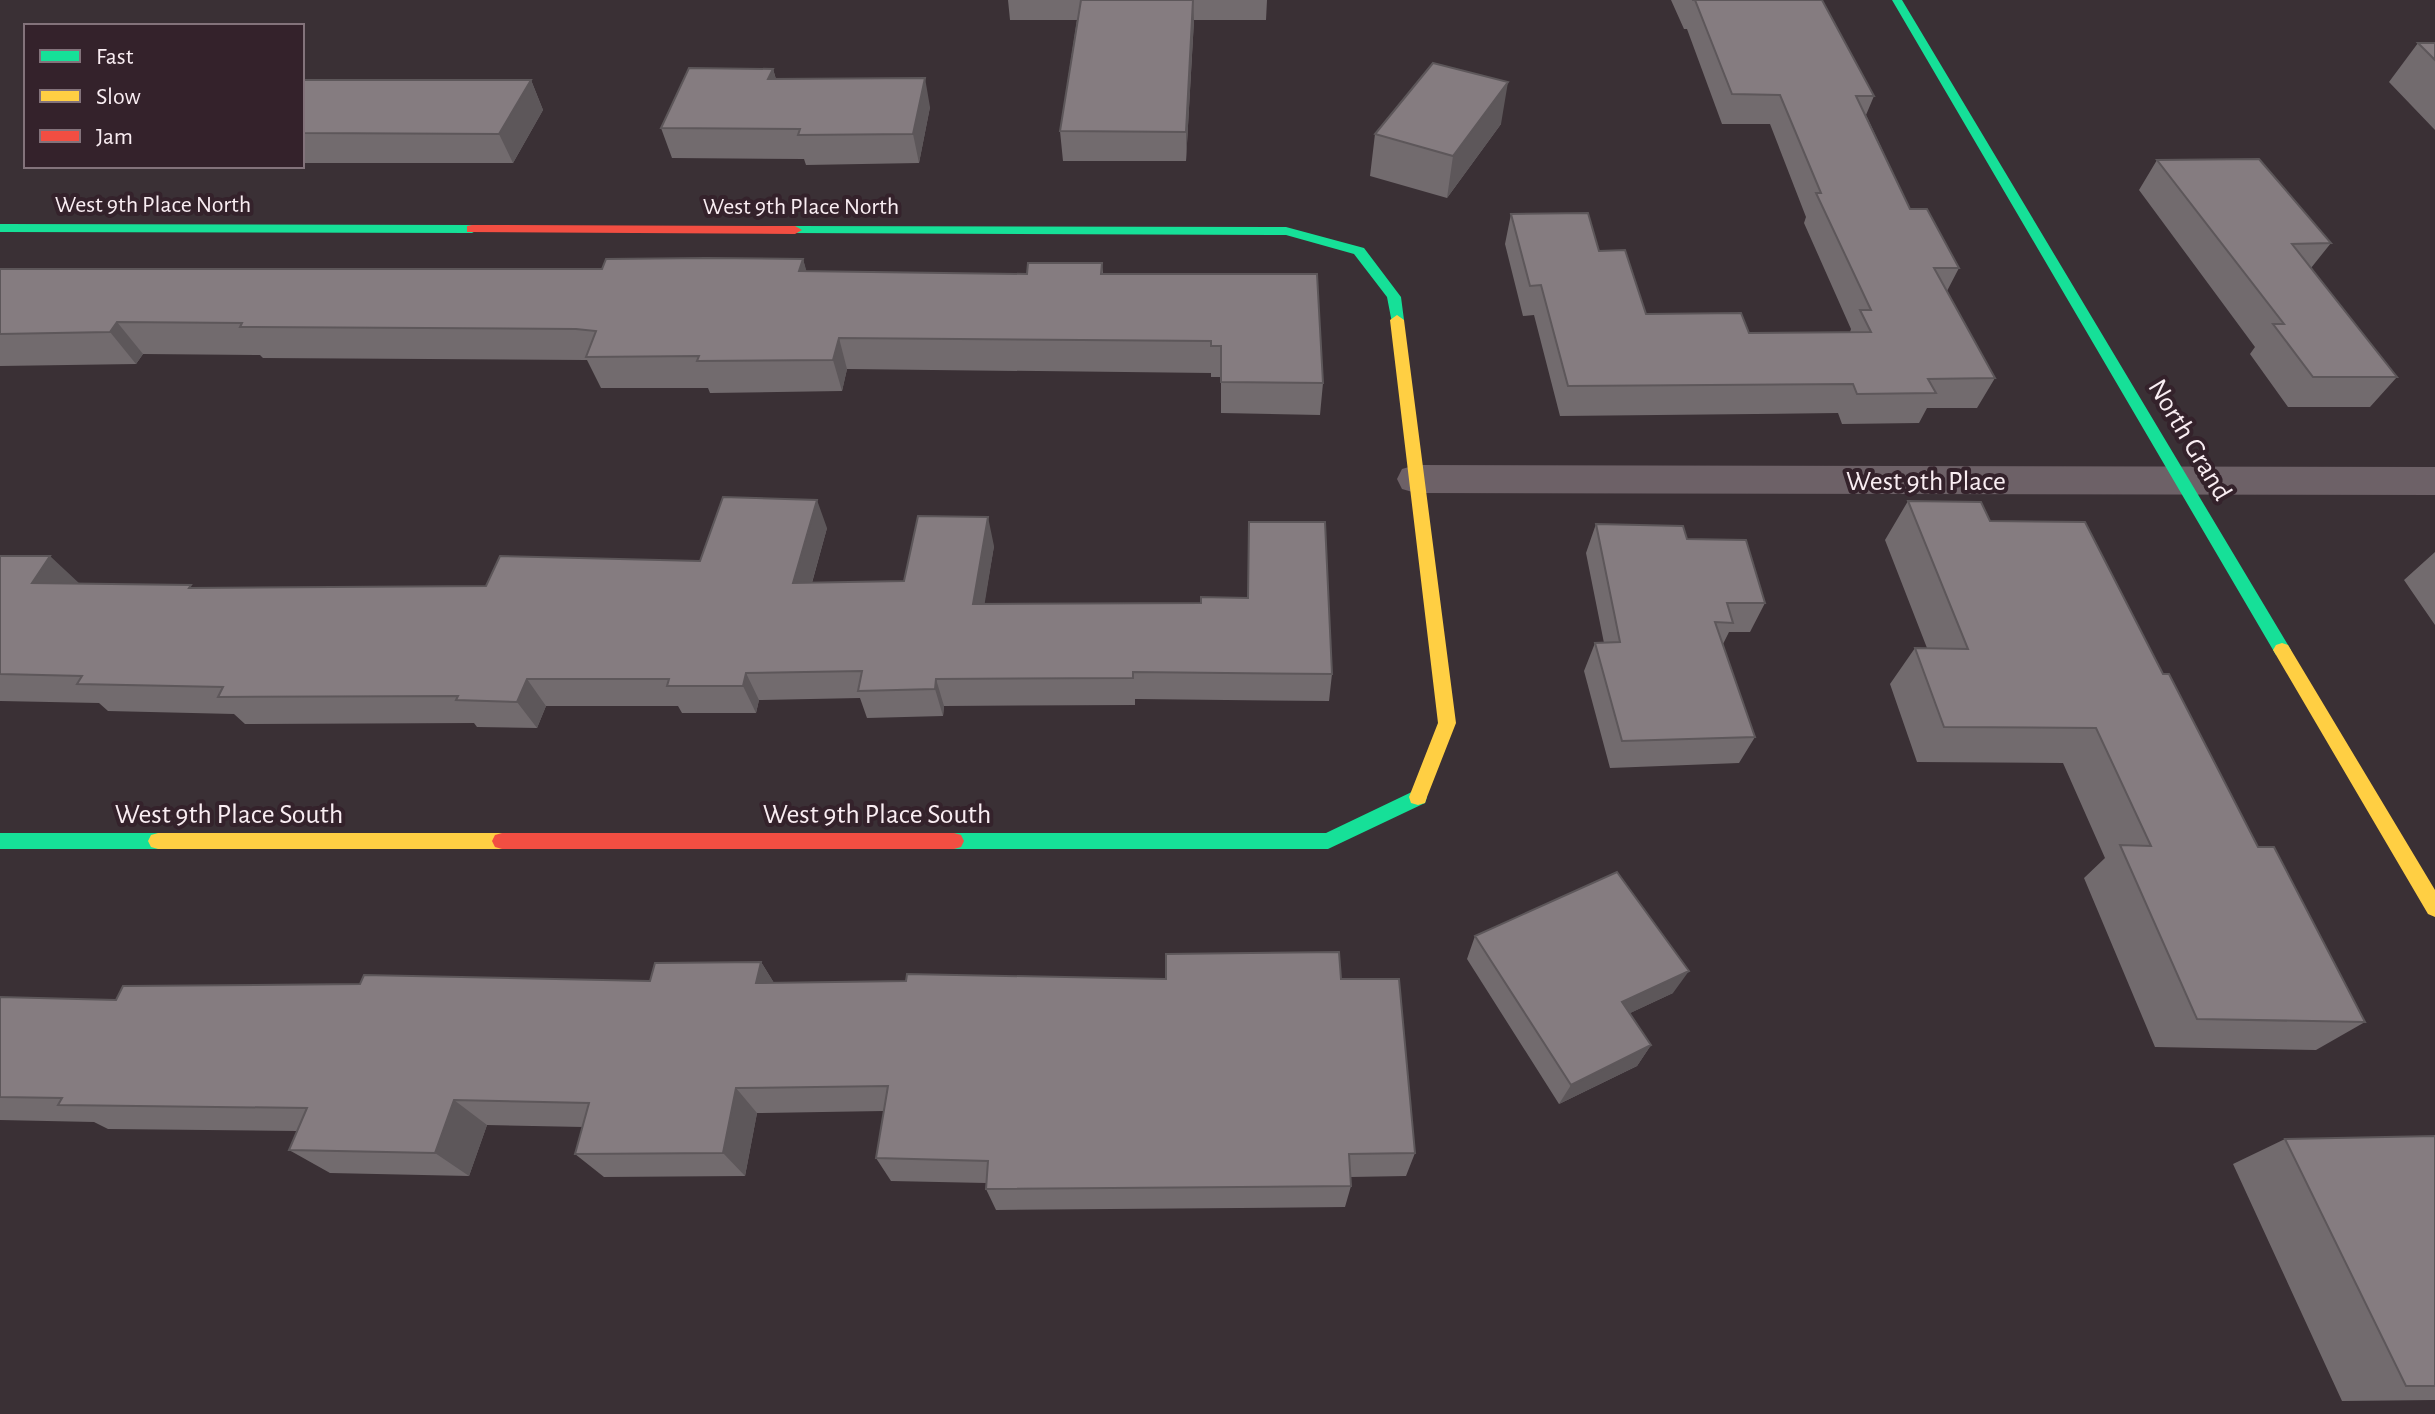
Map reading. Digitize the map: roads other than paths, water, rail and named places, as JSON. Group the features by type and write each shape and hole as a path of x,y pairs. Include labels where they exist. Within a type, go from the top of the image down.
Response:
{"street":[{"name":"North Grand","path":"1897,0 2435,908"},
{"name":"West 9th Place North","path":"0,228 1286,231 1359,251 1394,297 1416,479"},
{"name":"West 9th Place","path":"1416,479 2435,481"},
{"name":"West 9th Place South","path":"0,841 1328,841 1420,796 1447,723 1416,479"}]}
